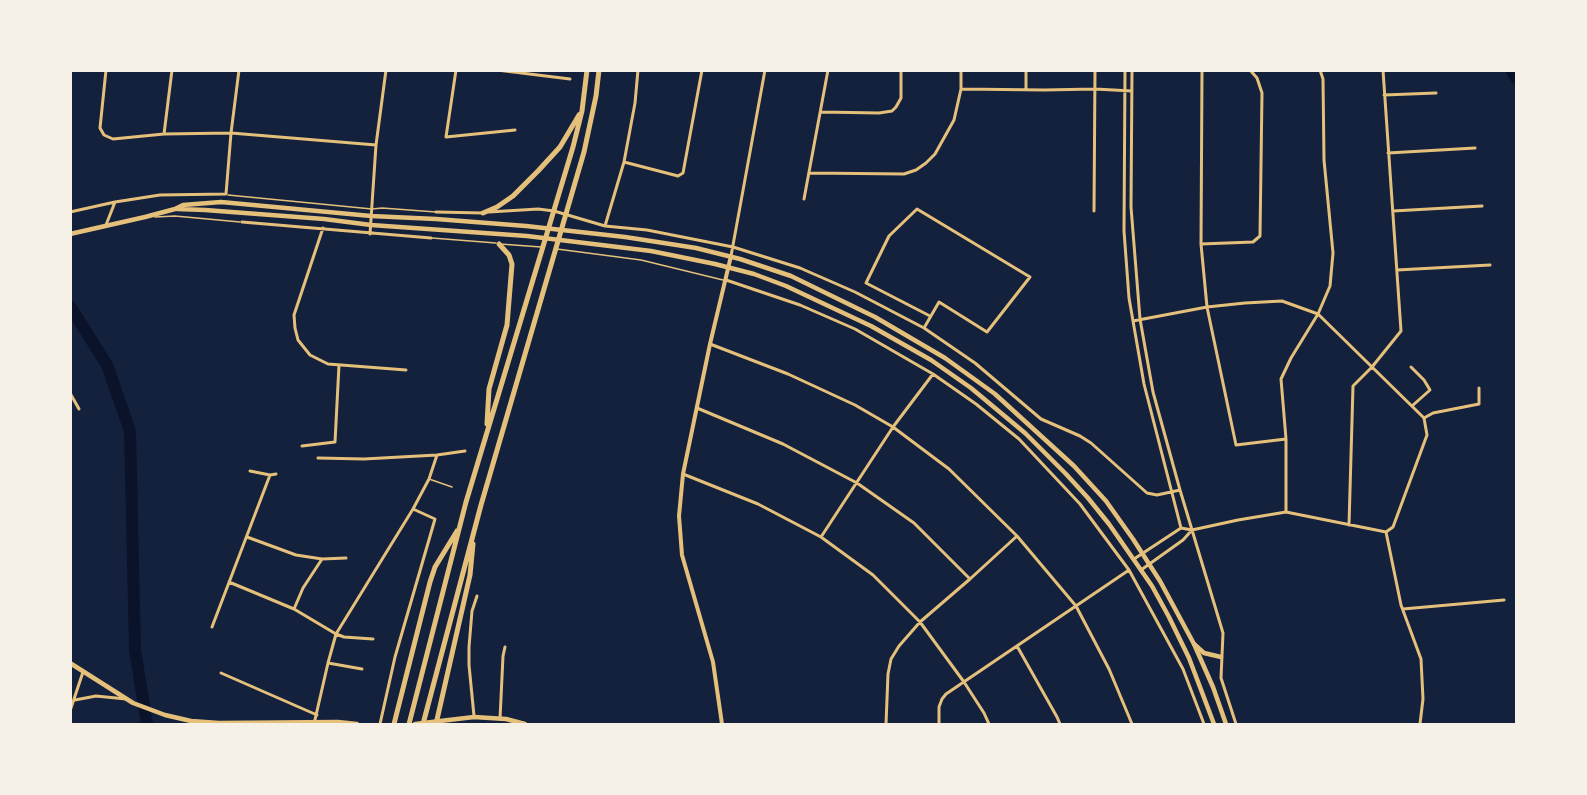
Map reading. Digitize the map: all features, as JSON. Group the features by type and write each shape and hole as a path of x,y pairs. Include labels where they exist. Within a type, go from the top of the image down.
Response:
{"highway":[{"path":"409,724 460,525 563,183 582,111 587,70"},
{"path":"423,724 474,529 589,133 599,70"},
{"path":"483,213 513,196 538,171 560,147 582,111"},
{"path":"486,435 489,389 507,325 512,264 509,255 499,244"},
{"path":"394,724 435,567 460,525"},
{"path":"436,723 470,575 474,529"}],"main road":[{"path":"70,234 145,217 189,204 221,202 625,237 683,245 731,256 791,276 907,334 945,358 977,380 1017,413 1074,466 1106,501 1142,553 1178,612 1213,687 1226,724"},
{"path":"175,209 526,236 651,251 729,267 786,286 871,326 956,377 1006,417 1066,474 1109,524 1134,559 1169,616 1190,658 1214,724"},
{"path":"1194,644 1204,653 1221,657"},
{"path":"70,663 126,699 151,711 190,721 357,724"},
{"path":"415,724 474,717 525,724"}],"street":[{"path":"106,70 100,128 104,135 113,139 164,134 231,133 376,145"},
{"path":"164,134 172,70"},
{"path":"70,212 160,195 226,194 239,70"},
{"path":"370,234 376,145 386,70"},
{"path":"456,70 446,138 515,130"},
{"path":"497,70 570,79"},
{"path":"605,226 624,162 635,103 638,70"},
{"path":"624,162 678,176 683,173 702,70"},
{"path":"722,724 713,662 681,546 679,516 683,474 729,267 765,70"},
{"path":"804,199 828,70"},
{"path":"820,112 879,113 892,111 901,98 901,70"},
{"path":"810,172 904,174 916,170 931,159 954,120 961,89 961,70"},
{"path":"1026,70 1026,90"},
{"path":"1094,211 1095,70"},
{"path":"1125,70 1124,231 1130,298 1144,384 1181,528"},
{"path":"1132,70 1131,207 1140,319 1153,392 1222,633 1221,678 1236,724"},
{"path":"1202,70 1201,244 1206,307 1236,446 1286,439"},
{"path":"1201,244 1253,242 1260,236 1262,93 1257,78 1250,70"},
{"path":"1286,512 1286,439 1281,379 1318,314 1330,285 1334,254 1324,160 1323,79 1320,70"},
{"path":"1349,525 1353,386 1372,367 1401,331 1383,70"},
{"path":"1426,86 1426,94"},
{"path":"961,89 1132,91"},
{"path":"1384,95 1436,93"},
{"path":"1467,141 1468,149"},
{"path":"1388,153 1475,148"},
{"path":"105,226 115,202"},
{"path":"1393,211 1482,206"},
{"path":"436,212 483,213 538,209 554,211 605,226 647,230 733,247 800,268 855,291 924,328 975,363 1041,419 1091,443 1147,493 1157,495 1180,490"},
{"path":"924,328 939,302 987,332 1030,277 917,209 889,236 866,283 930,316"},
{"path":"242,222 431,238"},
{"path":"323,228 294,315 298,340 310,356 328,364 406,370"},
{"path":"1397,270 1490,266"},
{"path":"726,280 800,305 855,329 933,374 976,404 1019,439 1080,504 1129,570 1183,669 1204,724"},
{"path":"1133,321 1206,307 1282,301 1318,314 1424,418 1427,435 1393,527 1386,532 1286,512 1192,531 1181,528 1134,559"},
{"path":"710,345 788,374 855,405 893,427 949,469 1017,536 1076,606 1109,669 1132,724"},
{"path":"302,446 336,442 339,365"},
{"path":"1411,367 1430,390 1412,406"},
{"path":"821,537 893,427 933,374"},
{"path":"1424,418 1433,413 1479,404 1479,388"},
{"path":"70,393 79,409"},
{"path":"697,408 783,444 857,483 914,523 970,579"},
{"path":"318,458 364,459 465,452"},
{"path":"315,723 336,634 413,508 429,479 436,455"},
{"path":"250,471 276,474"},
{"path":"683,474 758,504 821,537 873,575 920,622 964,682 989,724"},
{"path":"212,627 270,475"},
{"path":"380,724 395,657 435,519 413,508"},
{"path":"1141,570 1192,531"},
{"path":"1386,532 1403,609 1420,659 1424,699 1420,724"},
{"path":"886,724 888,674 891,659 899,646 920,622 1017,536"},
{"path":"247,537 296,555 322,559 346,558"},
{"path":"294,609 303,588 322,559"},
{"path":"939,724 939,707 942,699 1129,570"},
{"path":"229,582 294,609 336,634 373,639"},
{"path":"474,717 469,647 472,611 477,596"},
{"path":"1403,609 1504,600"},
{"path":"1017,646 1060,724"},
{"path":"500,719 505,647"},
{"path":"328,663 362,669"},
{"path":"70,711 83,672"},
{"path":"221,673 317,715"},
{"path":"75,700 96,696 126,699"}],"lane":[{"path":"226,194 372,209 436,212"},
{"path":"145,217 175,216 242,222"},
{"path":"431,238 535,246 641,260 726,280"},
{"path":"429,479 453,487"}],"waterway":[{"path":"1511,70 1516,78"},
{"path":"70,306 107,365 130,431 135,650 147,724"}]}
